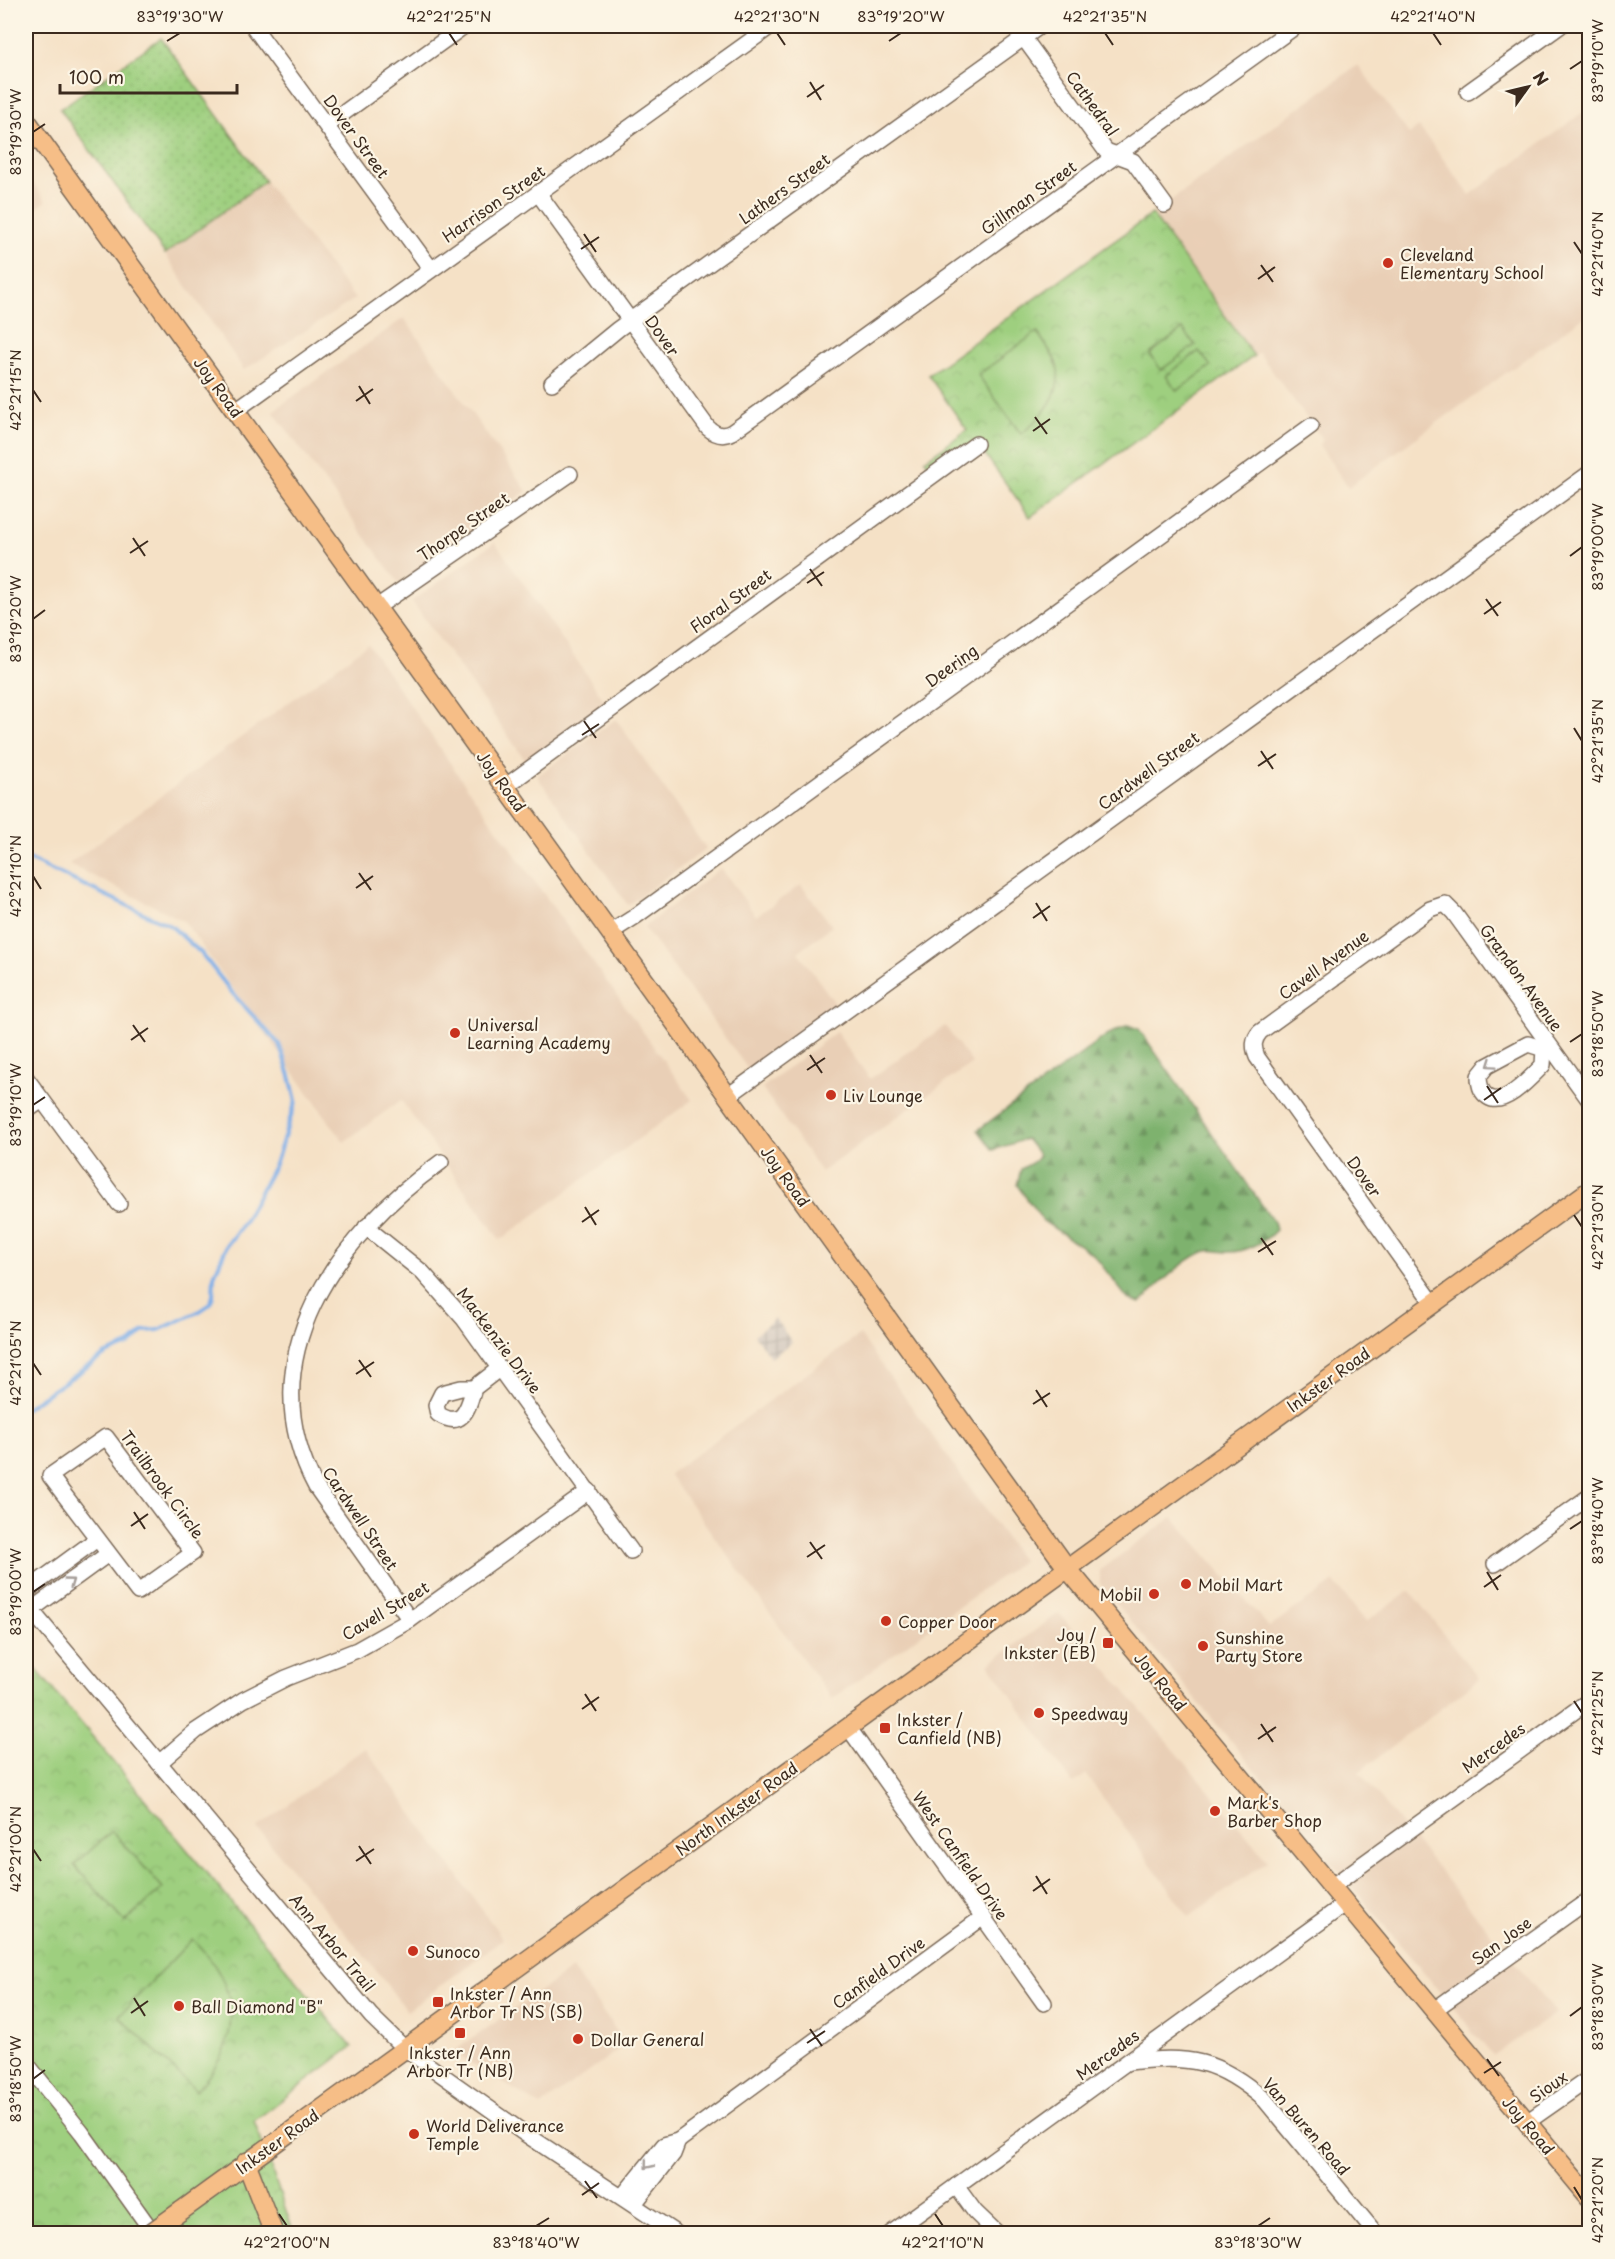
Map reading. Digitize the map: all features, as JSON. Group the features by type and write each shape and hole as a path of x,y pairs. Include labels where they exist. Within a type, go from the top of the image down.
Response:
{"main road":[{"name":"Joy Road","path":"26,120 1067,1568 1590,2198"},
{"name":"Inkster Road","path":"1067,1568 1590,1190"},
{"name":"North Inkster Road","path":"404,2048 1067,1568"},
{"name":"Inkster Road","path":"152,2234 246,2162 404,2048"},
{"path":"246,2162 274,2234"}],"street":[{"name":"Dover Street","path":"253,26 431,269"},
{"path":"327,125 465,26"},
{"name":"Harrison Street","path":"236,410 771,26"},
{"name":"Lathers Street","path":"552,383 630,321 1019,32 1041,26"},
{"name":"Gillman Street","path":"780,397 1296,26"},
{"path":"1468,92 1560,26"},
{"name":"Cathedral","path":"1019,32 1106,151 1133,160 1165,205"},
{"name":"Dover","path":"538,193 708,428 717,434 732,432 780,397"},
{"name":"Deering","path":"611,932 1311,426"},
{"name":"Floral Street","path":"506,786 976,444"},
{"name":"Cardwell Street","path":"728,1096 1590,473"},
{"name":"Thorpe Street","path":"377,607 570,474"},
{"name":"Grandon Avenue","path":"1445,904 1454,913 1546,1047 1590,1101"},
{"name":"Cavell Avenue","path":"1266,1071 1255,1052 1254,1042 1260,1032 1430,909 1445,904"},
{"name":"Dover","path":"1266,1071 1433,1303"},
{"path":"26,1078 119,1204"},
{"path":"26,1111 42,1100"},
{"name":"Cardwell Street","path":"410,1620 316,1487 299,1451 292,1420 290,1396 293,1370 305,1324 334,1269 366,1227 403,1191 441,1162"},
{"name":"Mackenzie Drive","path":"366,1227 404,1256 438,1289 464,1319 631,1551"},
{"path":"474,1388 500,1368"},
{"name":"Trailbrook Circle","path":"106,1437 193,1553 138,1592 97,1539 50,1476 106,1437"},
{"name":"Cavell Street","path":"159,1762 196,1731 243,1700 286,1678 357,1650 410,1620 589,1491"},
{"path":"1495,1564 1590,1496"},
{"path":"26,1591 97,1539"},
{"path":"28,1607 108,1554"},
{"name":"Ann Arbor Trail","path":"28,1607 371,2016 404,2048 521,2131 678,2234"},
{"name":"Mercedes","path":"1331,1887 1590,1700"},
{"name":"West Canfield Drive","path":"849,1727 1044,2003"},
{"name":"San Jose","path":"1434,2010 1590,1899"},
{"name":"Mercedes","path":"890,2234 1346,1904"},
{"name":"Canfield Drive","path":"628,2200 673,2154 678,2141 983,1917"},
{"name":"Van Buren Road","path":"1126,2063 1171,2058 1188,2059 1207,2063 1245,2083 1264,2100 1376,2234"},
{"path":"26,2063 82,2133 152,2234"},
{"name":"Sioux","path":"1527,2122 1590,2078"},
{"path":"956,2186 975,2212 998,2234"}],"shaded area":[{"name":"Cleveland Elementary School","path":"1358,65 1409,134 1419,127 1470,195 1589,108 1589,313 1348,487 1319,445 1323,440 1259,353 1254,356 1152,214"},
{"path":"26,173 46,201 26,217"},
{"path":"265,181 355,299 244,370 165,254"},
{"path":"404,318 527,491 399,583 273,411"},
{"path":"495,542 606,703 526,761 412,601"},
{"name":"Universal Learning Academy","path":"368,644 466,786 692,1100 500,1240 401,1100 344,1142 184,921 69,864"},
{"path":"616,719 706,849 628,905 537,776"},
{"path":"721,868 756,916 801,885 832,926 798,952 837,1006 748,1069 644,927"},
{"path":"945,1026 972,1063 821,1172 762,1088 836,1032 870,1079"},
{"path":"775,1319 792,1342 771,1358 754,1335"},
{"path":"860,1335 1022,1561 832,1699 669,1474"},
{"path":"1173,1517 1269,1627 1334,1582 1366,1622 1410,1591 1479,1679 1359,1772 1556,2013 1493,2056 1100,1584 1100,1570"},
{"path":"1059,1613 1268,1861 1189,1917 1086,1774 1073,1784 989,1664"},
{"path":"365,1748 503,1939 407,2011 371,1964 257,1828"},
{"path":"572,1969 626,2044 541,2106 453,2052"}],"green space":[{"path":"161,38 265,181 165,254 60,109"},
{"path":"1152,214 1254,356 1030,517 977,443 935,473 925,460 967,430 928,375"},
{"path":"1183,329 1195,345 1161,370 1150,354"},
{"path":"1037,332 1055,360 1058,380 1048,406 1021,434 978,375"},
{"path":"1199,351 1211,366 1177,391 1166,376"},
{"path":"1128,1025 1139,1029 1274,1222 1276,1230 1249,1248 1236,1252 1210,1251 1199,1254 1172,1273 1140,1303 1128,1299 1093,1254 1043,1221 1017,1185 1021,1169 1035,1161 1039,1155 1026,1139 993,1150 978,1130 1107,1035"},
{"path":"26,1657 352,2047 254,2121 294,2233 26,2233"},
{"path":"112,1831 163,1888 125,1922 74,1865"},
{"name":"Ball Diamond \"B\"","path":"192,1939 208,1957 220,1976 228,1995 231,2014 229,2033 223,2052 212,2072 196,2091 119,2016"}],"waterway":[{"path":"26,858 171,926 201,953 234,995 279,1044 296,1101 275,1164 244,1222 227,1245 214,1276 213,1296 210,1304 159,1330 144,1331 129,1345 106,1354 26,1408"}],"place":[{"name":"Cleveland Elementary School","path":"1388,263"},
{"name":"Universal Learning Academy","path":"455,1033"},
{"name":"Liv Lounge","path":"831,1095"},
{"name":"Mobil Mart","path":"1186,1584"},
{"name":"Mobil","path":"1154,1594"},
{"name":"Copper Door","path":"886,1621"},
{"name":"Joy / Inkster (EB)","path":"1108,1643"},
{"name":"Sunshine Party Store","path":"1203,1646"},
{"name":"Speedway","path":"1039,1713"},
{"name":"Inkster / Canfield (NB)","path":"885,1728"},
{"name":"Mark's Barber Shop","path":"1215,1811"},
{"name":"Sunoco","path":"413,1951"},
{"name":"Inkster / Ann Arbor Tr NS (SB)","path":"438,2002"},
{"name":"Ball Diamond \"B\"","path":"179,2006"},
{"name":"Inkster / Ann Arbor Tr (NB)","path":"460,2033"},
{"name":"Dollar General","path":"578,2039"},
{"name":"World Deliverance Temple","path":"414,2134"}]}
